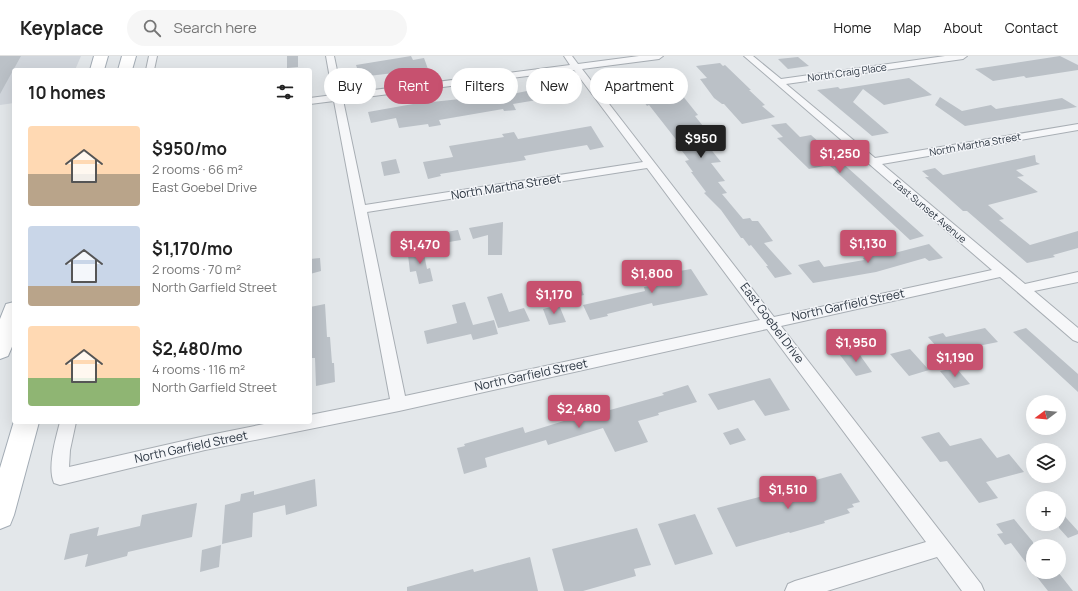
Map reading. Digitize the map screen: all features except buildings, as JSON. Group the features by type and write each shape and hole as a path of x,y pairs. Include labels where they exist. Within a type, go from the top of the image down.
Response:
{"main road":[{"path":"98,68 101,56"},
{"path":"126,68 129,56"},
{"path":"0,350 12,316"},
{"path":"0,515 25,424"}],"street":[{"path":"150,68 153,56"},
{"path":"330,56 332,68"},
{"path":"376,91 572,61 659,56"},
{"name":"East Sunset Avenue","path":"748,56 1023,289"},
{"name":"North Craig Place","path":"779,82 963,56"},
{"name":"East Goebel Drive","path":"572,61 974,591"},
{"path":"312,101 324,99"},
{"path":"339,104 399,404"},
{"name":"North Martha Street","path":"872,162 1078,127"},
{"name":"North Martha Street","path":"361,210 651,164"},
{"name":"North Garfield Street","path":"312,421 399,404 1003,272"},
{"path":"1023,289 1078,277"},
{"path":"1023,289 1078,336"},
{"name":"North Garfield Street","path":"68,424 62,450 60,477 205,443 300,424"},
{"path":"795,591 941,547"}],"shaded area":[{"path":"0,56 81,56 76,68 12,68 12,103 0,105"}]}
